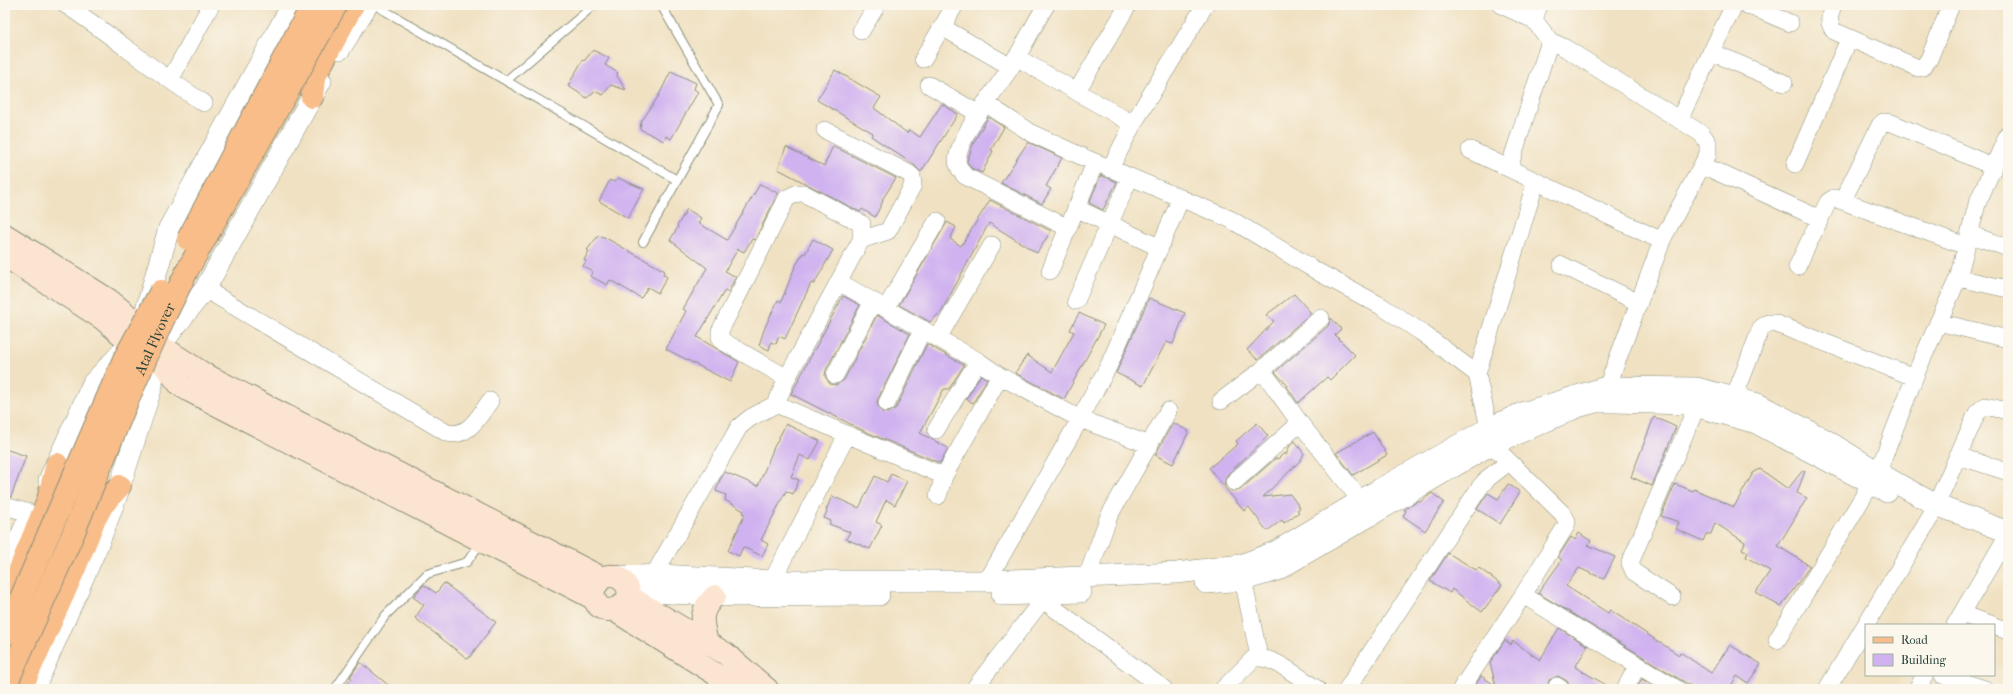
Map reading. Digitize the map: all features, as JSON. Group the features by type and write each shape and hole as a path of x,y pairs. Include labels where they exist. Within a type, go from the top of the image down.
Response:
{"main road":[{"name":"Atal Flyover","path":"5,635 124,359 312,5"},
{"name":"Atal Flyover","path":"5,687 73,534 136,379 166,314 188,269 336,5"},
{"path":"313,88 353,5"},
{"path":"5,235 109,300 134,334 131,354 135,359 147,363 162,352"},
{"path":"5,257 103,319 134,334"},
{"path":"134,334 153,324 160,327 162,352 180,385 190,391 481,542 595,599 603,608 626,588"},
{"path":"162,352 626,588 707,643 726,654 767,689"},
{"path":"5,606 44,510 57,464"},
{"path":"21,689 76,568 94,521 102,506 120,486"},
{"path":"626,588 717,674 735,689"},
{"path":"707,643 702,616 704,610 716,596"}],"street":[{"path":"66,5 140,56 170,80 204,103"},
{"path":"170,80 212,5"},
{"path":"5,579 93,383 134,334 169,228 292,5"},
{"path":"34,689 99,542 120,486 162,352 205,289 313,88 367,5"},
{"path":"861,31 877,5"},
{"path":"923,59 955,5"},
{"path":"1046,5 1013,62 982,109 961,146 957,161 960,170 965,176 1068,228"},
{"path":"1077,91 1128,5"},
{"path":"1050,271 1076,208 1102,166 1132,124 1205,5"},
{"path":"1501,5 1537,12 1550,41 1565,48 1702,134 1708,142 1708,154 1662,241 1604,395"},
{"path":"1679,120 1734,5"},
{"path":"1747,5 1790,23"},
{"path":"1833,5 1829,19 1830,25 1839,35 1918,68 1923,67 1929,59 1951,5"},
{"path":"942,27 1013,62 1077,91 1132,124"},
{"path":"1795,164 1849,39"},
{"path":"1509,168 1550,41"},
{"path":"1711,52 1784,82"},
{"path":"929,85 1102,166 1230,219 1320,273 1381,306 1477,374"},
{"path":"1843,200 1880,125 1884,122 1892,123 1994,167"},
{"path":"825,130 908,173 913,181 914,185 888,231 861,240"},
{"path":"1777,640 1874,478 1914,377 1958,278 1977,204 2008,134"},
{"path":"1470,150 1662,241"},
{"path":"1702,165 1820,219"},
{"path":"1076,301 1130,177"},
{"path":"1461,689 1523,595 1566,526 1566,521 1562,513 1509,462 1490,437 1477,374 1536,181"},
{"path":"626,588 739,427 750,418 776,404 787,378 840,282 861,240 862,224 803,193 798,193 787,198 720,331 720,337 724,342 787,378"},
{"path":"987,581 1080,419 1109,364 1181,198"},
{"path":"1797,267 1830,199 1834,198 1968,240 2008,248"},
{"path":"1076,208 1160,248"},
{"path":"835,375 879,304 937,221"},
{"path":"938,338 992,245"},
{"path":"1562,265 1639,303"},
{"path":"1958,278 2008,289"},
{"path":"840,282 978,361 1000,376 1080,419 1150,445"},
{"path":"205,289 447,433 456,435 468,429 490,402"},
{"path":"1221,401 1262,370 1321,318"},
{"path":"1938,322 2008,339"},
{"path":"1734,398 1761,328 1768,323 1774,323 1914,377"},
{"path":"887,403 923,329"},
{"path":"936,430 978,361"},
{"path":"1262,370 1300,423 1361,501"},
{"path":"938,496 944,476 1000,376"},
{"path":"626,588 716,596 1007,587 1087,577 1177,573 1265,574 1289,563 1490,437 1522,413 1604,395 1696,388 1700,398 1874,478 1934,510 2006,540 1958,619 1987,624"},
{"path":"1700,398 1734,398 1758,404 1824,439 1874,478"},
{"path":"1672,597 1634,572 1630,563 1700,398"},
{"path":"776,404 944,476"},
{"path":"1866,624 1934,510 1977,413 1985,406 2008,411"},
{"path":"1087,577 1109,516 1168,411"},
{"path":"1234,482 1300,423"},
{"path":"772,581 847,435"},
{"path":"626,588 772,581 987,581 1045,597 1242,573 1277,550 1361,501 1490,437"},
{"path":"1958,456 2008,472"},
{"path":"1347,689 1480,487 1488,478 1509,462"},
{"path":"5,506 29,513 5,567"},
{"path":"1242,573 1259,657"},
{"path":"1523,595 1678,689"},
{"path":"980,687 1045,597"},
{"path":"1045,597 1164,689"},
{"path":"1827,689 1865,625"},
{"path":"1995,626 2008,631"},
{"path":"1223,689 1253,659 1259,657 1273,661 1317,689"},
{"path":"1625,689 1638,665"},
{"path":"1917,689 1924,676"},
{"path":"1945,676 1985,689"}],"lane":[{"path":"375,5 507,80 677,180"},
{"path":"507,80 594,5"},
{"path":"643,242 718,105 662,5"},
{"path":"335,689 385,616 427,574 467,562 481,542"}],"building":[{"path":"593,50 609,58 605,65 618,73 617,76 626,90 611,85 603,95 595,91 587,98 568,86 582,61 585,60"},
{"path":"835,70 881,97 874,108 907,133 909,130 920,137 942,104 958,114 921,172 914,165 871,136 873,133 817,100"},
{"path":"671,71 696,83 694,89 698,92 671,139 666,136 664,141 640,129 641,122 658,97"},
{"path":"988,117 1004,127 991,150 993,151 982,173 971,168 967,161 974,142"},
{"path":"1028,142 1062,158 1046,186 1051,189 1042,204 1001,183"},
{"path":"833,146 896,178 882,200 883,201 875,217 862,209 860,212 778,169 786,147 824,166"},
{"path":"1101,175 1117,182 1103,210 1089,203"},
{"path":"618,178 644,189 628,218 599,201 610,180 614,182"},
{"path":"760,184 778,193 755,240 752,239 744,252 738,249 725,271 736,277 728,292 725,290 697,337 739,362 730,382 666,349 686,311 683,309 707,268 670,240 687,209 701,218 698,223 727,240"},
{"path":"990,200 1051,231 1037,253 989,223 941,312 930,322 899,305 947,222 956,227 950,239 961,246"},
{"path":"598,236 604,237 665,271 663,274 667,277 658,293 648,287 641,298 610,280 607,285 590,276 593,272 583,266 586,261 584,260 589,251 587,250"},
{"path":"813,239 833,250 814,284 811,283 785,339 779,336 776,344 771,342 769,350 759,345 765,327 778,300 781,302 794,269 803,253 805,254"},
{"path":"1294,294 1311,313 1258,360 1247,350 1274,321 1266,315"},
{"path":"843,296 860,305 826,370 825,376 830,384 836,385 844,380 877,315 910,334 878,399 877,404 882,412 888,413 896,408 927,344 964,365 949,389 944,389 920,433 948,448 940,463 864,431 791,394"},
{"path":"1149,298 1185,313 1173,344 1166,342 1143,386 1116,373"},
{"path":"1079,313 1104,325 1064,399 1015,373 1027,355 1052,372 1074,332 1070,330"},
{"path":"1331,318 1341,329 1335,335 1355,355 1330,380 1327,377 1298,403 1287,387 1288,386 1275,372 1328,326"},
{"path":"981,375 987,379 973,403 966,399"},
{"path":"1654,417 1676,427 1652,486 1631,477"},
{"path":"1173,423 1189,431 1173,464 1155,455"},
{"path":"1257,423 1268,436 1227,475 1224,484 1231,491 1240,490 1276,458 1278,459 1284,453 1286,455 1290,445 1295,441 1304,454 1300,461 1263,497 1290,494 1300,508 1297,510 1299,512 1284,523 1282,520 1267,531 1249,507 1244,511 1209,468 1238,444 1236,441"},
{"path":"786,424 820,441 810,460 800,455 791,477 799,480 793,494 786,491 761,540 768,544 762,556 743,547 739,556 728,551 745,514 742,513 744,511 725,500 726,495 716,491 725,472 758,486 774,447"},
{"path":"1373,432 1387,455 1353,475 1336,453"},
{"path":"5,449 26,456 11,497 5,496"},
{"path":"1760,469 1788,489 1803,470 1805,471 1797,493 1807,498 1778,546 1810,566 1781,607 1756,592 1770,571 1746,557 1748,552 1742,549 1745,542 1715,523 1711,534 1706,534 1703,541 1676,529 1679,522 1661,516 1675,484 1693,491 1694,489 1734,507 1753,473"},
{"path":"891,474 907,481 895,505 886,500 876,522 882,525 870,549 846,539 850,532 829,524 831,521 824,518 832,496 859,508 875,476 887,482"},
{"path":"1508,484 1520,492 1500,524 1477,509 1488,493 1498,499"},
{"path":"1432,493 1444,502 1425,531 1403,516 1406,511 1404,510 1418,501 1420,502"},
{"path":"1579,533 1591,541 1588,545 1615,557 1604,579 1579,568 1566,586 1608,613 1610,610 1679,655 1680,652 1711,673 1730,645 1761,664 1748,683 1737,676 1729,689 1696,689 1538,593 1562,560 1558,557 1571,537 1575,540"},
{"path":"1448,553 1476,570 1479,568 1502,585 1482,612 1452,589 1450,593 1430,581"},
{"path":"444,583 496,622 468,659 415,618 424,605 413,597 424,585 436,593"},
{"path":"1559,628 1588,646 1575,667 1613,689 1571,689 1567,681 1558,676 1549,680 1548,689 1473,689 1481,676 1496,686 1490,663 1505,640 1511,645 1513,641 1540,660"},
{"path":"360,662 393,689 343,689 352,678 350,677"},
{"path":"1642,679 1658,689 1638,689 1637,688"}]}
